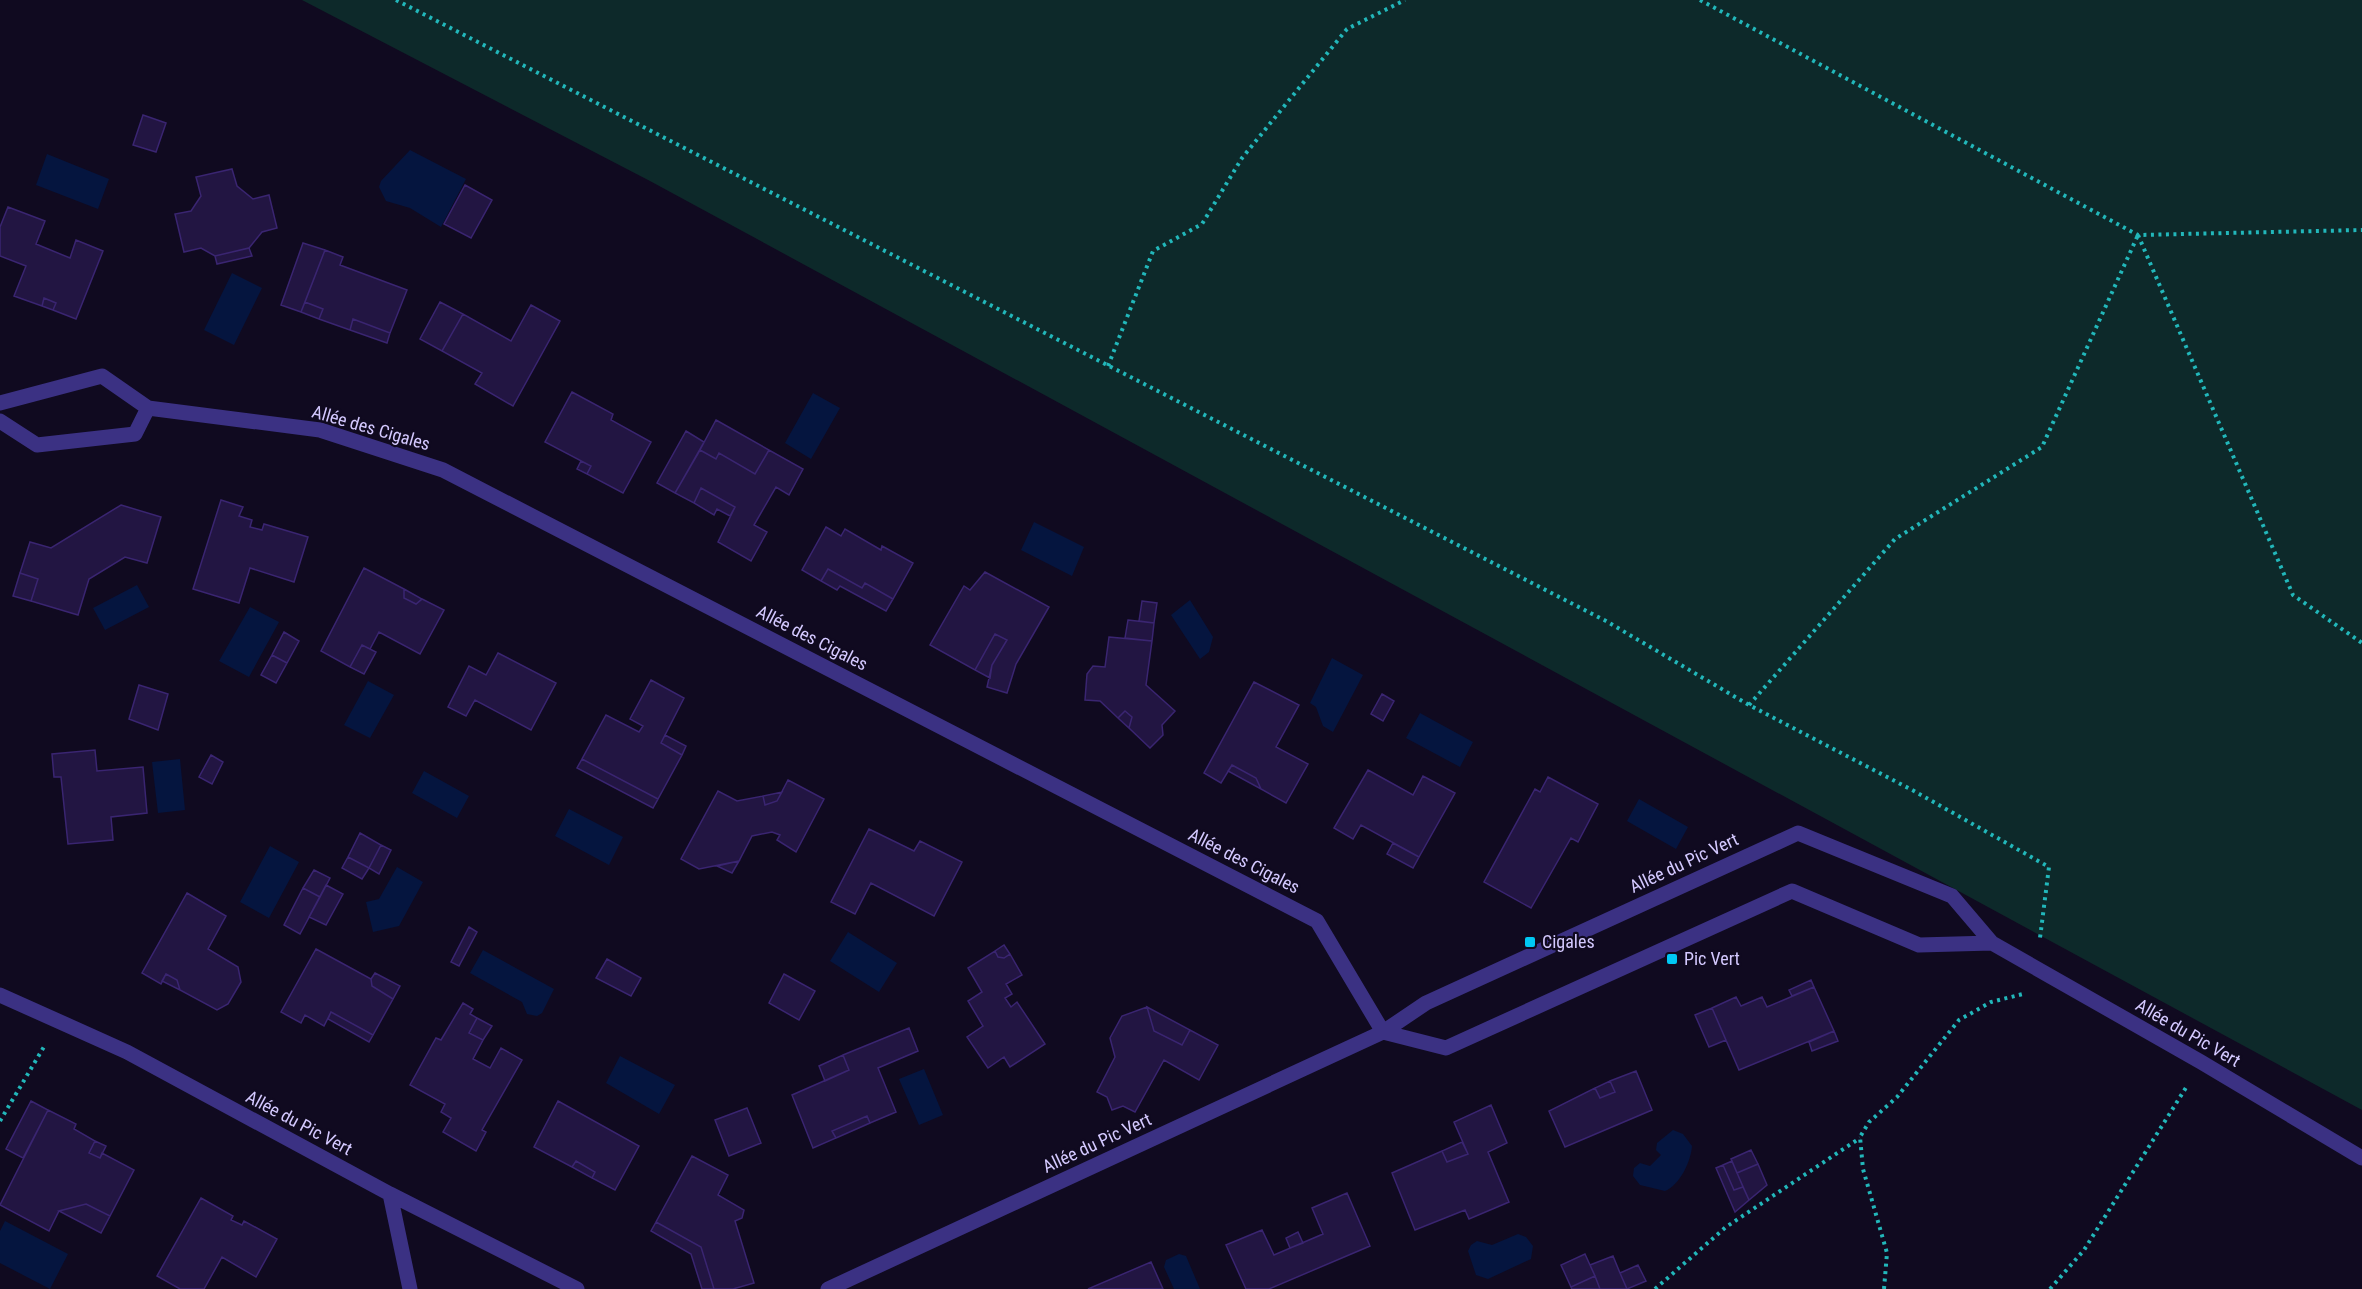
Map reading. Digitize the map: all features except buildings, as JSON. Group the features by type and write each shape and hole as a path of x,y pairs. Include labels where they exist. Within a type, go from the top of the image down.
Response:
{"street":[{"path":"0,403 102,376 148,408 135,434 37,445 0,422"},
{"name":"Allée des Cigales","path":"148,408 320,430 443,470 1317,921 1383,1032"},
{"name":"Allée du Pic Vert","path":"828,1289 1383,1032 1426,1003 1798,833 1952,896 1992,943 2201,1062 2362,1158"},
{"path":"1383,1032 1446,1048 1791,891 1919,945 1992,943"},
{"name":"Allée du Pic Vert","path":"0,995 127,1052 390,1194 577,1289"},
{"path":"390,1194 410,1289"}],"path":[{"path":"396,0 1606,621 1749,705 1914,791 2049,867 2037,968"},
{"path":"1108,366 1153,251 1202,224 1242,158 1347,29 1405,0"},
{"path":"1700,0 2138,235 2362,230"},
{"path":"1749,705 1895,539 2042,447 2138,235"},
{"path":"2138,235 2293,595 2362,643"},
{"path":"1655,1289 1726,1227 1860,1137 1869,1122 1897,1097 1959,1020 1991,1002 2065,985"},
{"path":"0,1121 58,1021"},
{"path":"2050,1289 2084,1250 2201,1062"},
{"path":"1860,1137 1863,1169 1887,1253 1884,1289"}],"green space":[{"path":"302,0 2362,0 2362,1110 650,181"}],"water":[{"path":"410,150 466,179 441,227 410,208 386,201 379,187 381,181"},
{"path":"47,154 109,179 98,209 36,185"},
{"path":"232,273 262,288 234,345 204,330"},
{"path":"813,393 840,408 811,459 785,443"},
{"path":"1034,522 1084,547 1072,576 1021,550"},
{"path":"137,585 149,607 105,630 93,608"},
{"path":"1190,600 1213,637 1209,652 1200,659 1171,615"},
{"path":"250,607 279,622 249,677 219,661"},
{"path":"1332,658 1363,675 1333,732 1323,726 1316,707 1310,703"},
{"path":"368,681 394,695 370,738 344,725"},
{"path":"1420,713 1473,742 1460,767 1406,738"},
{"path":"180,759 185,810 158,813 152,762"},
{"path":"424,771 469,796 457,818 412,793"},
{"path":"1639,799 1688,827 1676,849 1627,821"},
{"path":"569,809 623,837 609,865 555,836"},
{"path":"270,846 299,862 269,918 240,902"},
{"path":"397,867 423,882 399,926 373,932 366,902 379,899"},
{"path":"848,932 897,963 879,992 830,961"},
{"path":"483,950 554,989 542,1013 537,1016 527,1014 522,1002 470,973"},
{"path":"620,1056 675,1085 659,1114 606,1083"},
{"path":"924,1069 943,1115 919,1125 899,1079"},
{"path":"1673,1130 1683,1134 1692,1146 1684,1172 1675,1184 1665,1191 1640,1185 1633,1176 1634,1168 1640,1163 1650,1166 1661,1155 1656,1150 1657,1143"},
{"path":"5,1221 68,1254 50,1289 0,1263 0,1231"},
{"path":"1518,1234 1526,1237 1533,1246 1531,1259 1488,1279 1476,1275 1468,1251 1471,1245 1477,1241 1492,1245"},
{"path":"1179,1254 1186,1256 1200,1289 1174,1289 1164,1267 1166,1260"}],"place":[{"name":"Cigales","path":"1530,942"},
{"name":"Pic Vert","path":"1672,959"}]}
